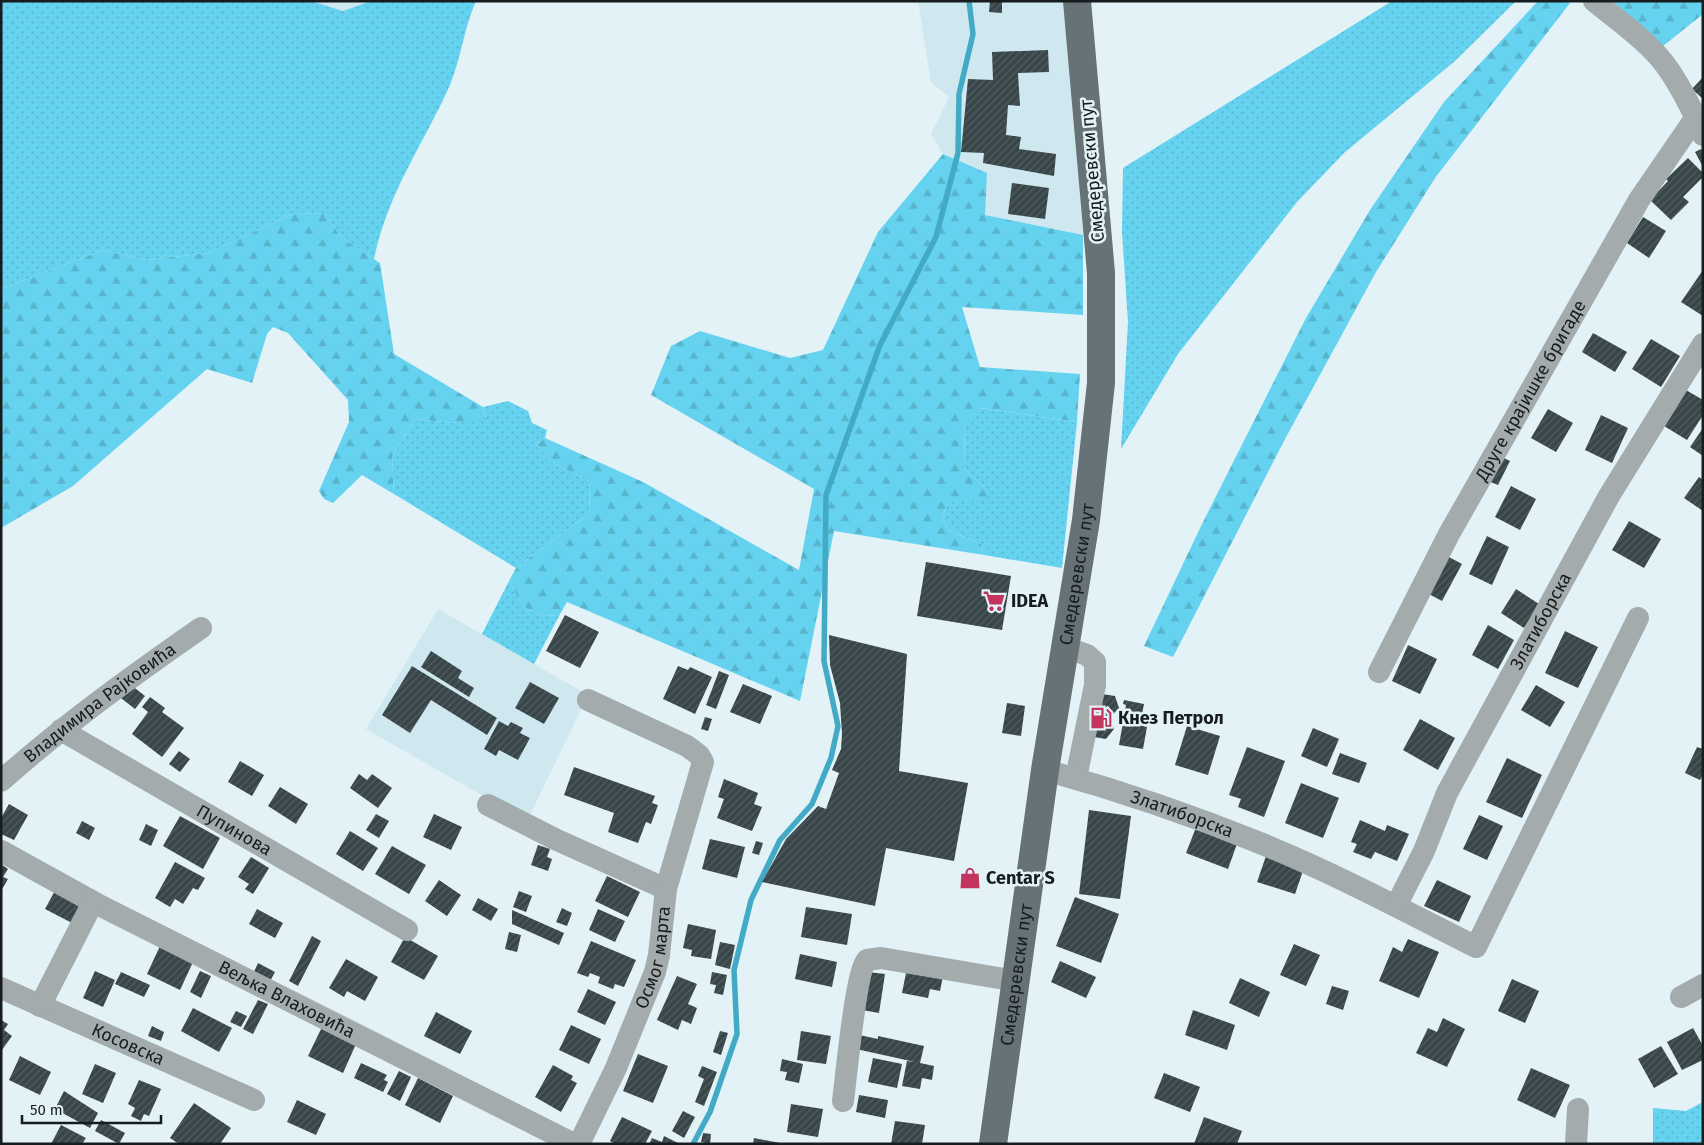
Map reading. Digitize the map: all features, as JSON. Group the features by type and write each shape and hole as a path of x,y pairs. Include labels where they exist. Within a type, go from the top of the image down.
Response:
{"main road":[{"name":"Смедеревски пут","path":"994,1144 1045,770 1086,520 1098,414 1101,356 1101,273 1078,1"}],"street":[{"path":"1594,1 1632,30 1660,58 1699,126"},
{"name":"Друге крајишке бригаде","path":"1379,672 1450,534 1634,209 1699,126"},
{"name":"Златиборска","path":"1396,906 1424,851 1447,792 1609,496 1703,344"},
{"name":"Златиборска","path":"1045,770 1076,778 1260,843 1396,906 1476,947 1638,618"},
{"name":"Владимира Рајковића","path":"1,781 61,730 117,687 201,628"},
{"path":"1065,647 1087,655 1095,662 1095,685 1076,778"},
{"name":"Осмог марта","path":"578,1144 616,1068 655,972 659,956 666,889 703,762 699,754 687,746 588,700"},
{"name":"Пупинова","path":"61,730 408,930"},
{"path":"488,805 508,817 666,889"},
{"name":"Вељка Влаховића","path":"1,851 94,902 574,1144"},
{"path":"40,1006 94,902"},
{"path":"843,1101 857,989 861,970 867,960 881,958 1016,981"},
{"path":"1681,997 1703,985"},
{"name":"Косовска","path":"1,988 254,1100"},
{"path":"1576,1144 1578,1109"}],"shaded area":[{"path":"311,1 371,1 343,11"},
{"path":"918,1 1070,1 1083,235 984,215 986,173 943,154 931,134 949,97 931,82"},
{"path":"438,609 588,695 527,821 366,729"}],"green space":[{"path":"1,1 311,1 343,11 371,1 476,1 450,85 397,190 380,235 374,259 341,237 325,214 295,213 208,253 146,260 103,250 1,289"},
{"path":"1392,1 1516,1 1455,61 1344,153 1297,202 1178,354 1121,449 1128,322 1122,232 1123,168"},
{"path":"1538,1 1566,1 1570,3 1435,178 1376,272 1285,439 1173,657 1144,646 1202,524 1306,318 1370,210 1444,102"},
{"path":"1612,1 1703,1 1703,14 1663,46"},
{"path":"943,154 987,173 985,215 1083,235 1083,315 962,307 980,367 1080,374 1077,422 980,408 965,421 964,468 988,491 986,499 948,503 942,517 950,531 981,544 984,555 834,531 800,701 567,602 559,616 539,614 527,609 518,598 509,581 516,568 590,513 589,481 553,463 535,444 545,438 643,482 799,570 814,489 651,395 671,346 700,331 790,358 823,350 878,232"},
{"path":"295,213 325,214 341,237 380,263 394,354 483,407 486,419 453,423 415,419 392,456 394,494 362,475 333,503 324,499 319,491 349,422 348,400 288,333 273,327 267,334 252,383 207,369 73,486 1,528 1,289 103,250 146,260 208,253"},
{"path":"508,401 528,411 532,423 547,430 545,438 535,444 553,463 589,481 590,513 516,568 394,494 392,456 415,419 453,423 486,418 483,407"},
{"path":"979,408 1077,422 1062,568 984,555 981,544 950,531 942,517 948,503 988,491 964,468 965,421"},
{"path":"509,581 518,598 527,609 539,614 559,616 534,664 482,634"},
{"path":"1703,1102 1703,1144 1653,1144 1653,1108 1686,1111"}],"building":[{"path":"990,1 1002,1 1002,13 989,12"},
{"path":"1048,50 1049,72 1018,73 1020,106 1008,105 1006,135 1021,137 1019,149 1056,154 1054,176 983,163 984,153 961,152 968,79 993,80 992,52"},
{"path":"1703,77 1703,99 1692,89"},
{"path":"1701,149 1703,152 1703,167 1695,152"},
{"path":"1688,158 1703,173 1703,177 1683,197 1689,202 1671,220 1650,200 1668,181 1666,179"},
{"path":"1012,183 1049,188 1045,219 1008,214"},
{"path":"1643,217 1666,231 1649,258 1627,243"},
{"path":"1703,270 1703,316 1681,302"},
{"path":"1593,333 1627,352 1615,372 1582,352"},
{"path":"1651,339 1680,356 1661,387 1632,369"},
{"path":"1686,390 1703,400 1703,415 1687,440 1664,426"},
{"path":"1548,409 1573,423 1556,452 1531,438"},
{"path":"1601,415 1628,428 1612,463 1585,450"},
{"path":"1703,428 1703,456 1690,447"},
{"path":"1500,456 1510,461 1498,485 1488,481"},
{"path":"1699,477 1703,480 1703,511 1684,498"},
{"path":"1511,486 1536,499 1520,530 1495,517"},
{"path":"1629,521 1661,539 1644,568 1612,550"},
{"path":"1487,536 1509,547 1492,585 1469,574"},
{"path":"1447,556 1462,564 1442,601 1427,593"},
{"path":"926,562 1011,576 1002,630 917,616"},
{"path":"1516,589 1539,604 1524,628 1501,613"},
{"path":"565,615 599,632 580,668 546,651"},
{"path":"1488,625 1514,640 1498,669 1472,655"},
{"path":"1565,631 1598,647 1578,688 1545,673"},
{"path":"829,635 907,654 899,771 968,783 954,861 886,848 875,906 762,882 786,839 818,806 826,809 839,773 832,770 841,749 842,734 840,703 830,665"},
{"path":"1408,645 1437,659 1420,694 1392,681"},
{"path":"431,651 462,671 458,678 474,688 469,697 421,667"},
{"path":"412,666 497,718 487,735 431,700 410,733 382,715"},
{"path":"678,666 688,670 690,667 712,677 695,714 663,699"},
{"path":"719,671 729,675 716,709 706,705"},
{"path":"530,682 559,698 544,724 515,708"},
{"path":"743,684 772,696 760,724 730,712"},
{"path":"131,685 145,696 135,709 117,695"},
{"path":"1536,685 1565,702 1550,727 1521,710"},
{"path":"1102,694 1115,696 1119,708 1110,717 1114,729 1106,739 1094,737"},
{"path":"150,697 165,708 162,712 184,728 162,757 132,734 148,712 142,707"},
{"path":"1124,700 1144,704 1140,725 1147,727 1143,749 1119,745 1126,705 1123,704"},
{"path":"1007,703 1025,706 1021,736 1002,733"},
{"path":"705,717 712,719 708,731 701,729"},
{"path":"1420,719 1455,738 1438,770 1403,750"},
{"path":"499,721 508,726 511,722 523,728 520,733 530,738 518,760 499,750 496,756 484,749"},
{"path":"1187,726 1220,736 1208,775 1175,765"},
{"path":"1313,728 1339,739 1327,767 1301,756"},
{"path":"1247,747 1285,761 1264,817 1238,807 1241,799 1229,795"},
{"path":"1697,747 1703,749 1703,774 1700,780 1685,773"},
{"path":"179,751 190,759 180,772 169,764"},
{"path":"1340,753 1367,763 1359,783 1332,774"},
{"path":"1507,758 1542,775 1522,818 1486,802"},
{"path":"240,761 264,775 252,796 228,782"},
{"path":"574,767 655,796 652,803 658,805 651,824 646,822 638,843 608,832 614,813 564,795"},
{"path":"359,774 367,780 372,774 392,788 378,808 350,788"},
{"path":"724,779 758,793 754,804 762,807 752,831 717,818 724,799 718,797"},
{"path":"1301,783 1339,798 1323,838 1285,823"},
{"path":"280,787 308,804 296,824 268,806"},
{"path":"9,804 28,815 14,840 1,834 1,818"},
{"path":"1089,810 1131,816 1120,899 1079,894"},
{"path":"376,814 389,821 379,838 366,830"},
{"path":"434,814 462,827 451,850 423,837"},
{"path":"1479,815 1503,826 1487,860 1463,849"},
{"path":"180,816 220,838 203,869 163,846"},
{"path":"1360,820 1385,831 1387,825 1409,834 1397,861 1375,852 1371,859 1353,852 1357,844 1351,842"},
{"path":"82,821 95,828 89,840 76,833"},
{"path":"146,824 158,830 151,846 139,840"},
{"path":"1197,825 1238,841 1228,869 1186,853"},
{"path":"350,831 378,848 363,871 336,854"},
{"path":"710,839 745,847 737,878 702,869"},
{"path":"756,841 763,843 759,855 752,853"},
{"path":"538,845 550,849 547,857 552,859 548,871 531,865"},
{"path":"392,846 426,865 409,894 375,874"},
{"path":"1266,856 1304,868 1295,894 1257,882"},
{"path":"251,857 269,868 253,894 245,889 249,884 238,877"},
{"path":"175,862 205,878 198,890 193,888 183,904 175,899 170,907 155,898"},
{"path":"1,864 8,869 3,877 8,879 1,891"},
{"path":"607,876 640,892 628,917 595,901"},
{"path":"439,880 461,895 447,916 425,901"},
{"path":"1437,880 1471,896 1459,922 1424,906"},
{"path":"57,887 83,900 72,923 45,909"},
{"path":"519,891 532,896 526,912 513,907"},
{"path":"1075,897 1119,914 1101,963 1056,946"},
{"path":"478,898 498,909 491,921 472,910"},
{"path":"806,907 852,914 847,945 801,937"},
{"path":"562,908 572,913 567,926 556,922"},
{"path":"257,909 283,923 275,938 249,924"},
{"path":"598,909 625,921 615,942 589,930"},
{"path":"512,910 564,933 559,945 512,924"},
{"path":"688,924 716,930 711,959 691,956 692,950 683,948"},
{"path":"509,932 521,935 517,952 505,949"},
{"path":"312,936 321,941 298,986 289,981"},
{"path":"405,937 438,956 424,980 391,962"},
{"path":"1408,939 1439,952 1419,998 1379,981 1393,947 1402,952"},
{"path":"591,941 636,960 624,987 615,984 613,989 598,983 600,977 590,973 588,977 577,973"},
{"path":"720,942 735,945 730,969 715,965"},
{"path":"1294,944 1320,955 1306,986 1280,975"},
{"path":"160,946 193,962 180,990 147,974"},
{"path":"800,954 837,962 832,987 795,979"},
{"path":"346,959 378,977 365,1001 347,991 344,997 329,988"},
{"path":"1060,961 1096,977 1086,998 1051,982"},
{"path":"258,963 275,972 269,983 253,974"},
{"path":"907,968 943,976 940,991 930,989 928,998 902,993"},
{"path":"95,971 115,980 103,1007 83,998"},
{"path":"200,971 211,976 201,998 190,992"},
{"path":"121,972 150,985 144,997 115,984"},
{"path":"712,972 727,975 723,995 714,993 716,985 710,984"},
{"path":"868,972 885,974 879,1013 862,1010"},
{"path":"677,976 697,984 688,1004 697,1008 691,1024 682,1020 678,1030 657,1020"},
{"path":"1240,978 1270,992 1259,1017 1229,1003"},
{"path":"1512,979 1539,991 1525,1023 1498,1011"},
{"path":"1332,986 1349,991 1343,1010 1326,1004"},
{"path":"588,989 616,1002 605,1025 577,1012"},
{"path":"258,1000 268,1004 253,1034 243,1029"},
{"path":"193,1008 232,1028 219,1052 181,1031"},
{"path":"1193,1010 1235,1025 1227,1050 1185,1035"},
{"path":"236,1011 247,1016 241,1027 230,1022"},
{"path":"436,1012 472,1031 460,1054 424,1036"},
{"path":"1443,1018 1465,1029 1447,1067 1416,1053 1428,1028 1437,1032"},
{"path":"1,1020 8,1024 4,1030 12,1036 2,1050"},
{"path":"571,1025 601,1039 589,1064 559,1050"},
{"path":"152,1026 164,1032 161,1041 148,1036"},
{"path":"322,1027 356,1044 343,1073 308,1056"},
{"path":"1693,1028 1703,1046 1703,1060 1682,1070 1667,1042"},
{"path":"720,1031 728,1033 721,1055 713,1052"},
{"path":"801,1031 831,1036 826,1064 797,1060"},
{"path":"859,1035 878,1039 878,1036 924,1046 920,1063 934,1066 932,1080 922,1078 920,1089 902,1086 907,1061 915,1062 856,1049"},
{"path":"1661,1046 1678,1074 1654,1088 1638,1059"},
{"path":"638,1054 668,1066 653,1103 623,1091"},
{"path":"20,1056 51,1072 40,1095 9,1080"},
{"path":"873,1058 902,1064 897,1088 868,1082"},
{"path":"782,1059 803,1064 799,1083 785,1080 787,1072 780,1071"},
{"path":"361,1063 387,1075 384,1080 388,1082 383,1092 354,1078"},
{"path":"95,1064 116,1073 103,1103 82,1094"},
{"path":"553,1065 573,1076 571,1080 577,1083 561,1112 535,1097"},
{"path":"702,1066 717,1072 704,1106 695,1102 704,1079 698,1076"},
{"path":"1531,1068 1570,1085 1555,1118 1517,1100"},
{"path":"399,1071 411,1077 400,1101 387,1094"},
{"path":"1164,1073 1200,1087 1190,1112 1154,1098"},
{"path":"418,1078 453,1096 440,1123 405,1105"},
{"path":"139,1080 161,1089 149,1116 144,1114 141,1121 131,1116 135,1108 128,1104"},
{"path":"64,1091 98,1113 90,1128 55,1109"},
{"path":"859,1095 888,1100 885,1118 856,1112"},
{"path":"297,1100 326,1114 316,1135 287,1122"},
{"path":"194,1103 231,1128 220,1144 179,1144 170,1138"},
{"path":"791,1104 823,1109 818,1137 787,1132"},
{"path":"683,1111 695,1117 684,1138 672,1131"},
{"path":"622,1117 652,1131 645,1144 615,1144 610,1141"},
{"path":"1204,1117 1242,1131 1237,1144 1194,1144"},
{"path":"101,1120 125,1133 119,1144 95,1131"},
{"path":"895,1121 925,1125 922,1144 891,1144"},
{"path":"61,1125 86,1138 82,1144 51,1144"},
{"path":"703,1133 711,1134 710,1144 701,1142"},
{"path":"664,1136 680,1144 649,1144 652,1138 662,1142"},
{"path":"754,1138 780,1143 780,1144 753,1144"}],"waterway":[{"path":"693,1144 710,1112 737,1034 734,970 751,900 780,840 812,804 831,758 838,726 824,661 826,495 880,345 936,237 958,153 959,94 973,34 969,1"}],"place":[{"name":"IDEA","path":"994,601"},
{"name":"Кнез Петрол","path":"1101,718"},
{"name":"Centar S","path":"970,878"}]}
